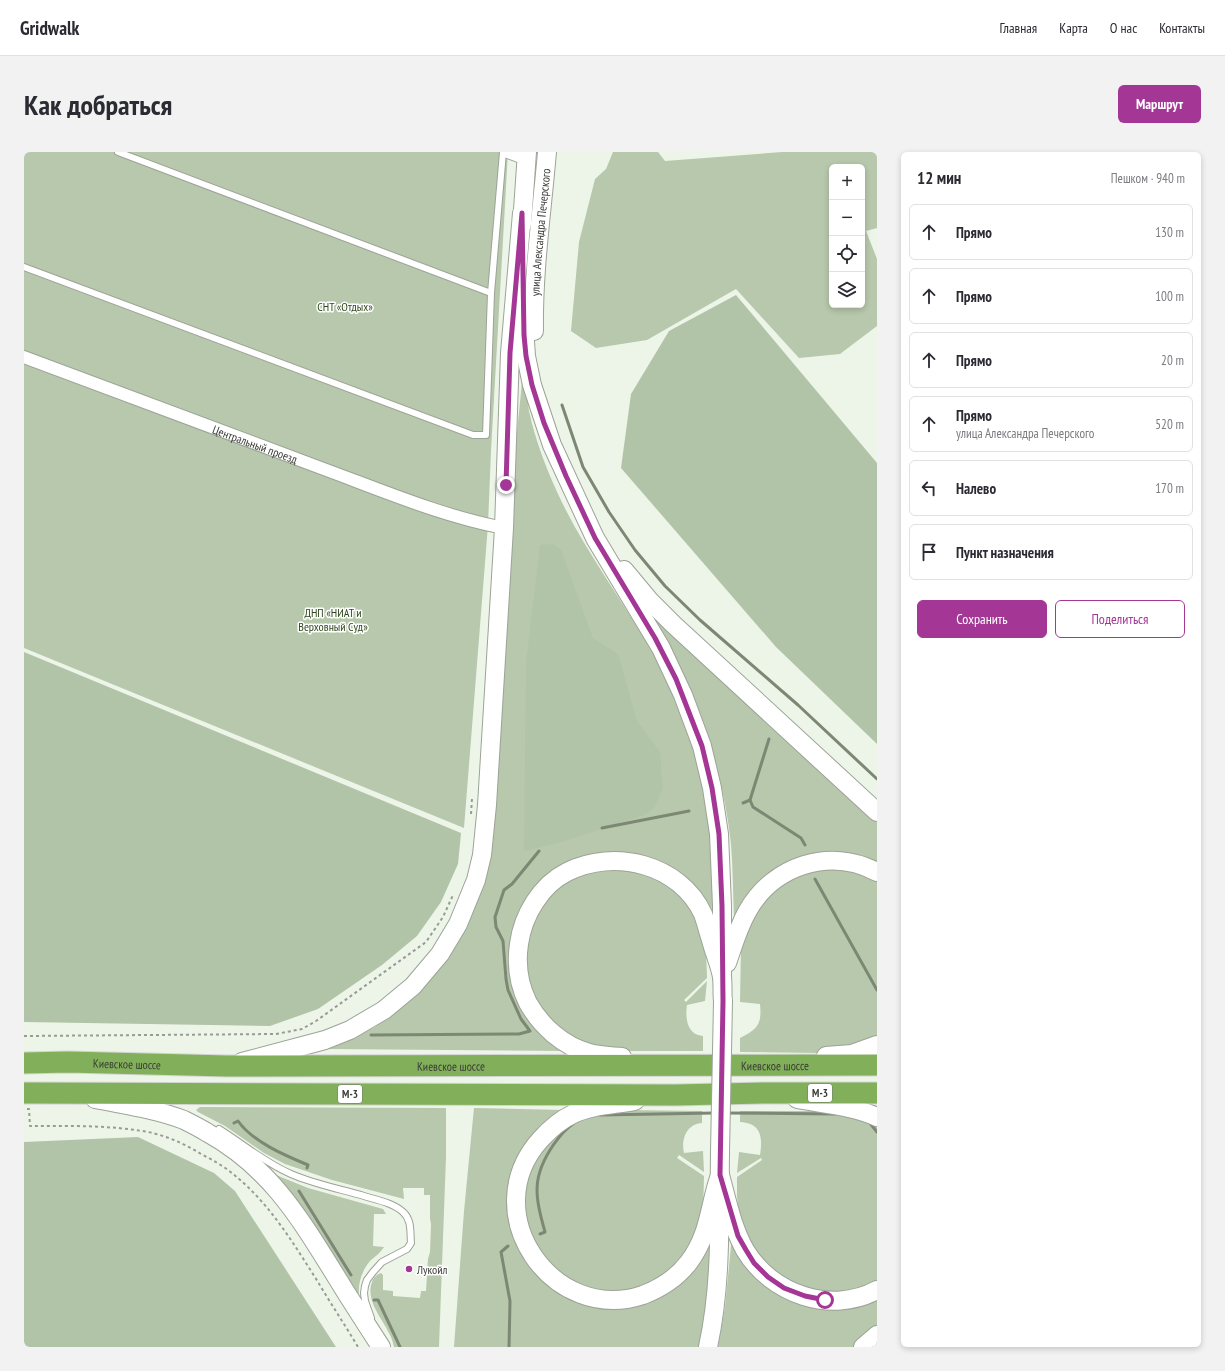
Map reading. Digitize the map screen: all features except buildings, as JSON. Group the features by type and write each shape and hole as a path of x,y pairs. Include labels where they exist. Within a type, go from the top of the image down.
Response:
{"highway":[{"name":"Киевское шоссе","path":"24,1063 68,1062 227,1066 877,1065"},
{"name":"М-3","path":"26,1101 66,1093 676,1095 877,1093"}],"main road":[{"name":"улица Александра Печерского","path":"540,409 534,359 534,309 547,152"},
{"name":"улица Александра Печерского","path":"527,155 522,213 524,335 530,378 552,445 595,538 661,648 683,695 702,746 712,788 719,834 722,906 722,977"},
{"path":"227,1066 325,1040 350,1030 384,1010 404,994 440,954 458,924 472,891 482,855 487,805 496,527 522,213"},
{"path":"595,538 649,600 673,624 877,812"},
{"path":"722,977 738,930 747,911 760,894 777,878 797,867 818,861 829,860 857,864 877,872"},
{"path":"676,1065 639,1059 597,1055 583,1051 562,1040 542,1023 527,1000 521,984 517,954 523,924 542,892 555,880 568,872 582,866 604,861 628,862 644,865 671,877 685,889 703,914 722,977 723,1001 718,1272 713,1320 708,1347"},
{"path":"761,1065 805,1057 852,1054 877,1045"},
{"path":"66,1093 144,1108 184,1120 239,1152 267,1178 283,1197 312,1238 382,1347"},
{"path":"763,1093 845,1107 877,1117"},
{"path":"676,1095 589,1108 566,1118 552,1128 543,1137 526,1158 516,1190 518,1221 521,1234 529,1251 539,1265 549,1274 565,1286 582,1294 601,1299 619,1299 634,1298 652,1291 674,1278 684,1268 697,1250 706,1230 720,1175"},
{"path":"720,1175 741,1243 754,1263 773,1281 791,1291 818,1300 838,1301 850,1299 877,1290"},
{"path":"863,1347 877,1335"}],"street":[{"path":"508,152 527,155"},
{"name":"Центральный проезд","path":"24,357 384,492 456,517 496,527"}],"lane":[{"path":"118,152 491,293"},
{"path":"24,267 473,435 486,435 491,293 503,152"},
{"path":"144,1108 174,1110"},
{"path":"214,1126 236,1139 270,1163 291,1174 313,1182 385,1202 399,1209 408,1218 410,1228 410,1245 402,1252 382,1262 371,1274 365,1286 366,1301 382,1347"}],"path":[{"path":"471,817 473,794"},
{"path":"25,1036 276,1034 302,1029 332,1010 426,942 443,916 454,894"},
{"path":"26,1101 30,1126 115,1128 149,1132 181,1143 205,1156 240,1179 257,1197 302,1256 358,1347"}],"green space":[{"path":"24,152 508,152 488,525 464,828 24,648"},
{"path":"613,152 658,152 665,161 782,152 877,152 877,228 866,231 877,259 877,326 840,354 799,358 736,289 647,340 596,348 571,331 579,242 595,179 606,169"},
{"path":"736,295 877,463 877,744 776,647 621,468 631,394 669,331"},
{"path":"523,372 534,432 545,464 558,494 579,534 651,650 667,680 681,712 701,779 708,814 712,848 713,883 711,917 634,855 533,890 520,911 512,969 567,1051 324,1049 349,1040 375,1027 401,1007 489,863 493,839 516,442"},
{"path":"553,544 561,550 593,638 618,654 637,721 660,752 663,788 654,808 644,815 562,842 524,851 526,663 540,545"},
{"path":"648,611 877,822 877,865 821,856 734,920 731,844 721,782 703,722 687,683 669,646"},
{"path":"24,652 461,833 458,864 441,902 417,936 382,965 318,1009 270,1026 24,1022"},
{"path":"843,868 877,880 877,1040 820,1053 740,1052 740,1038 755,1029 758,1025 760,1016 760,1004 740,1002 741,947 749,920 776,887 816,869"},
{"path":"634,869 666,882 692,908 706,950 707,978 684,1000 686,1002 707,981 705,1001 687,1005 686,1010 690,1029 693,1033 703,1036 703,1051 610,1051 600,1049 564,1035 532,999 523,955 538,907 564,882 592,870"},
{"path":"200,1107 446,1108 446,1157 439,1347 394,1347 391,1336 373,1303 370,1289 375,1276 381,1273 383,1275 383,1290 393,1291 393,1296 420,1298 421,1291 426,1291 431,1224 430,1195 424,1195 424,1188 403,1188 404,1199 332,1180 285,1164 264,1153 225,1126 198,1112 196,1110"},
{"path":"474,1108 564,1110 533,1139 520,1155 511,1175 508,1202 509,1218 513,1234 527,1263 538,1276 563,1295 578,1302 594,1306 624,1307 710,1241 709,1286 701,1347 454,1347 464,1211"},
{"path":"624,1110 702,1111 702,1123 692,1126 688,1130 684,1138 683,1148 684,1153 703,1151 704,1172 679,1155 677,1158 704,1176 703,1215 681,1264 638,1291 592,1292 550,1268 524,1224 525,1178 541,1148 576,1119"},
{"path":"740,1111 826,1111 877,1124 877,1283 837,1295 794,1286 759,1259 739,1217 737,1177 762,1160 761,1158 737,1173 739,1152 760,1155 761,1137 756,1128 752,1125 740,1122"},
{"path":"138,1137 214,1173 235,1191 336,1347 24,1347 24,1142"},
{"path":"276,1175 308,1188 383,1209 386,1214 374,1214 373,1246 384,1247 365,1268 359,1285 359,1295 357,1297 275,1179"},
{"path":"732,1236 787,1299 819,1308 877,1299 877,1327 854,1347 718,1347 725,1307"}],"waterway":[{"path":"562,405 583,467 609,512 635,550 665,586 700,620 798,705 877,779"},
{"path":"769,739 750,800 753,807 801,838 805,845"},
{"path":"743,803 750,800"},
{"path":"602,828 689,811"},
{"path":"371,1035 519,1034 530,1031 521,1019 508,990 503,941 496,927 495,917 504,890 512,884 539,851"},
{"path":"815,879 877,990"},
{"path":"600,1115 715,1113"},
{"path":"726,1113 835,1114"},
{"path":"234,1123 238,1121 244,1129 260,1142 308,1165 307,1168"},
{"path":"869,1122 877,1132"},
{"path":"540,1234 545,1232 537,1197 538,1177 541,1167 554,1144 573,1124"},
{"path":"299,1191 351,1275"},
{"path":"508,1246 501,1252 510,1301 509,1347"},
{"path":"374,1300 378,1300 400,1347"}],"place":[{"name":"Лукойл","path":"409,1269"}],"route":[{"path":"506,485 510,353 522,213 522,284 526,356 532,385 544,423 552,445 595,538 661,648 676,679 702,746 712,788 719,834 722,906 723,1001 720,1175 738,1236 758,1268 784,1288 818,1300 825,1300"}],"park label":[{"name":"СНТ «Отдых»","path":"345,306"},
{"name":"ДНП «НИАТ и Верховный Суд»","path":"333,619"}]}
